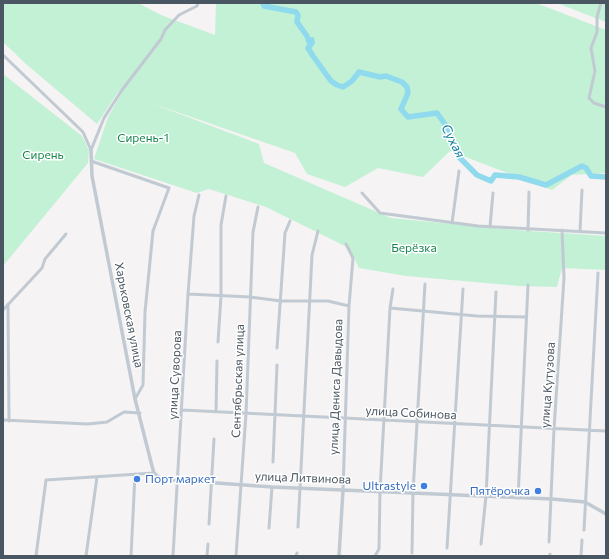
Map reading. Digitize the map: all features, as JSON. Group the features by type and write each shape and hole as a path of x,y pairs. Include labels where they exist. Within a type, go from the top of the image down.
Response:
{"street":[{"path":"91,150 104,118 122,90 161,39 164,30 180,15 197,6 198,3"},
{"path":"601,3 597,17 596,36 591,48 595,71 588,98 594,103 606,107"},
{"path":"3,55 83,132 91,150"},
{"name":"Харьковская улица","path":"91,150 92,181 136,399 154,474"},
{"path":"91,161 169,188 153,231 145,312 143,385 136,399"},
{"path":"452,223 459,171"},
{"path":"580,231 582,190"},
{"path":"528,230 529,192"},
{"path":"362,193 380,213 490,227 606,233"},
{"path":"490,227 493,193"},
{"name":"улица Суворова","path":"173,556 188,294 194,216 198,195"},
{"path":"218,342 221,296 221,225 226,196"},
{"name":"Сентябрьская улица","path":"236,556 246,414 253,232 258,207"},
{"path":"277,348 286,233 290,221"},
{"name":"улица Кутузова","path":"550,542 554,429 564,278 562,230"},
{"path":"298,527 312,255 318,231"},
{"path":"3,310 42,268 44,259 66,234"},
{"name":"улица Дениса Давыдова","path":"339,556 352,258 346,244"},
{"path":"584,530 598,273"},
{"path":"412,553 413,492 425,284"},
{"path":"518,498 520,427 528,285"},
{"path":"375,556 379,549 380,491 390,308 393,289"},
{"path":"447,548 462,289"},
{"path":"481,544 486,496 488,426 496,292"},
{"path":"188,294 281,300 328,301 349,306"},
{"path":"8,304 9,420"},
{"path":"390,308 460,314 526,316"},
{"path":"216,412 217,361"},
{"path":"273,462 277,365"},
{"name":"улица Собинова","path":"182,410 606,431"},
{"path":"3,420 88,424 107,422 124,412 140,413"},
{"path":"209,524 214,439"},
{"path":"131,556 135,474"},
{"path":"36,556 46,480 154,474"},
{"name":"улица Литвинова","path":"154,474 161,479 178,481 272,487 552,499 585,502 606,514"},
{"path":"86,556 97,477"},
{"path":"269,528 272,487"},
{"path":"581,556 582,540"},
{"path":"207,556 208,544"}],"green space":[{"path":"3,3 138,3 161,15 215,35 216,3 536,3 606,30 606,173 572,175 552,190 450,151 423,177 378,168 345,187 307,174 295,153 148,102 259,144 264,163 391,218 515,230 606,236 606,270 562,268 557,287 520,286 406,276 359,268 349,248 266,207 209,189 197,193 94,159 108,117 122,92 119,91 97,124 26,64 3,42"},
{"path":"557,3 606,3 606,22"},
{"name":"Сирень","path":"3,74 82,136 89,150 88,163 3,266"}],"waterway":[{"name":"Сухая","path":"263,3 264,6 296,12 298,15 297,22 307,36 309,42 312,40 312,43 308,48 331,81 337,85 343,87 352,81 359,72 380,77 386,76 402,82 407,87 408,93 401,109 408,117 437,113 447,127 458,156 477,175 491,181 495,175 519,177 546,185 582,166 586,168 591,176 606,177"}],"place":[{"name":"Порт маркет","path":"137,479"},
{"name":"Ultrastyle","path":"424,486"},
{"name":"Пятёрочка","path":"538,491"}],"park label":[{"name":"Сирень-1","path":"143,138"},
{"name":"Берёзка","path":"414,248"}]}
